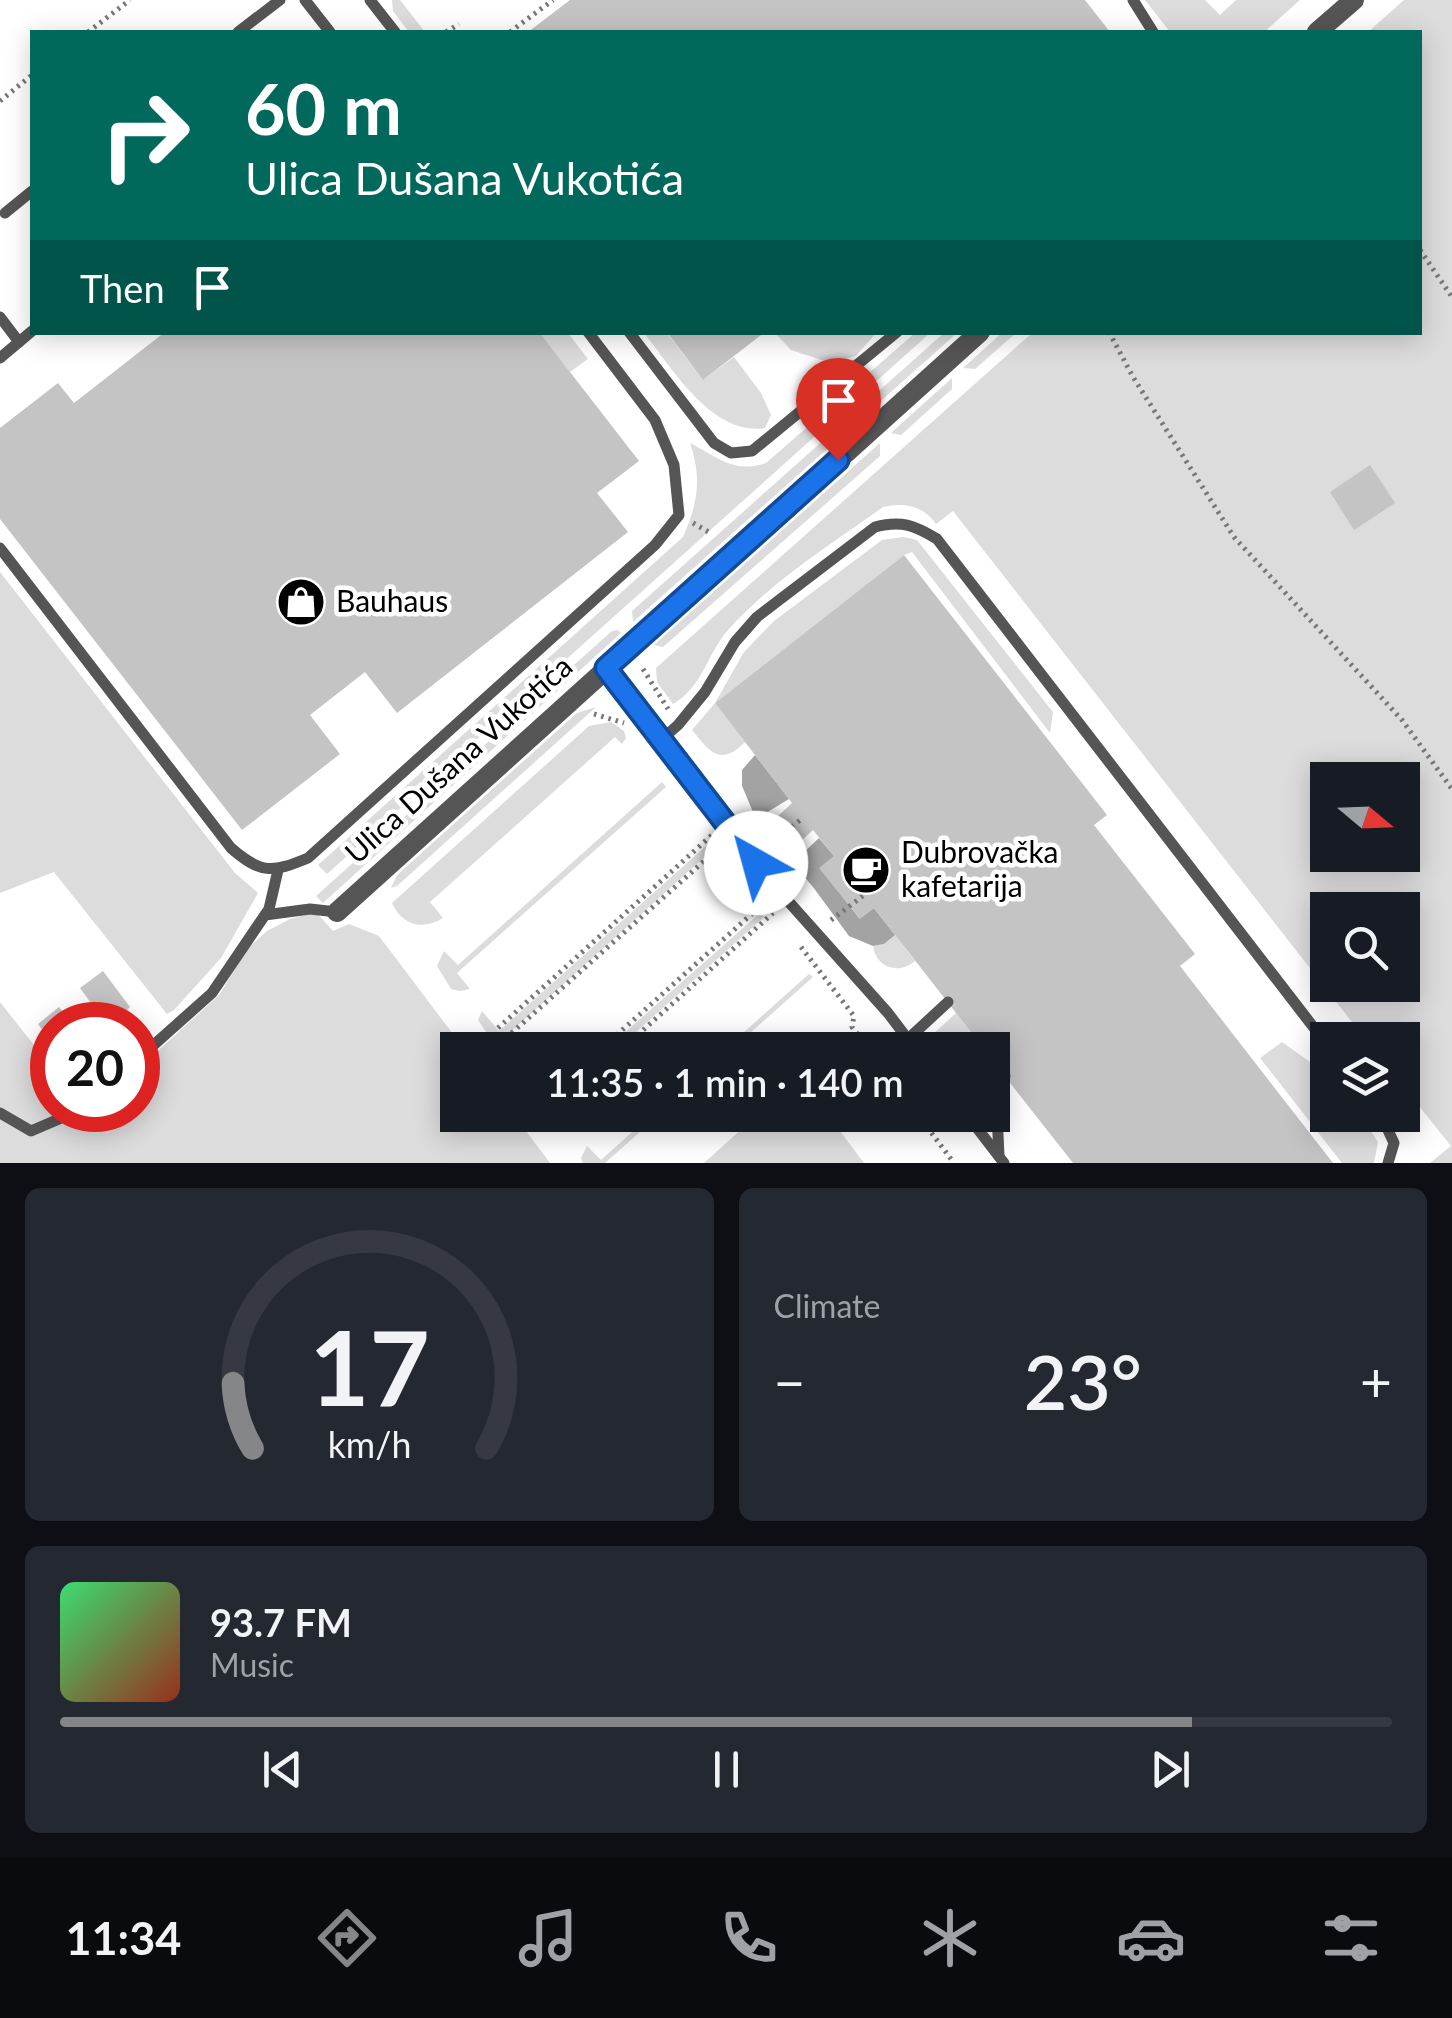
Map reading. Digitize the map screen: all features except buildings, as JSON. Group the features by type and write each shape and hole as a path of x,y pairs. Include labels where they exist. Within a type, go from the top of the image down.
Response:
{"street":[{"path":"1319,30 1354,0"},
{"name":"Ulica Dušana Vukotića","path":"336,912 977,335"}],"lane":[{"path":"241,30 280,0"},
{"path":"305,0 328,30"},
{"path":"370,0 394,30"},
{"path":"1133,0 1152,30"},
{"path":"5,212 30,193"},
{"path":"0,317 19,342"},
{"path":"0,358 30,333"},
{"path":"0,548 231,848 252,867 278,870 308,858 654,545 678,515 674,465 656,420 590,335"},
{"path":"630,335 714,443 731,453 752,450 893,335"},
{"path":"661,740 705,692 735,642 757,618 875,528 898,521 915,526 937,540 1310,1023"},
{"path":"606,668 780,892 901,1032"},
{"path":"160,1039 212,993 265,914 278,870"},
{"path":"265,914 310,909 336,912"},
{"path":"923,1032 948,1002"},
{"path":"0,1113 30,1130"},
{"path":"980,1132 1001,1159"},
{"path":"999,1132 1001,1159"},
{"path":"1388,1163 1394,1143 1389,1132"}],"path":[{"path":"91,30 130,0"},
{"path":"513,30 553,0"},
{"path":"528,8 533,15"},
{"path":"449,30 459,24"},
{"path":"0,100 30,78"},
{"path":"1422,253 1452,297"},
{"path":"1111,335 1234,537 1402,720 1452,790"},
{"path":"642,669 678,725"},
{"path":"771,843 804,818"},
{"path":"757,831 771,843 777,857"},
{"path":"498,1028 712,836"},
{"path":"513,1032 721,846"},
{"path":"621,1032 780,892"},
{"path":"834,918 864,895"},
{"path":"819,907 843,933"},
{"path":"641,1032 774,913"},
{"path":"931,1132 954,1163"}],"shaded area":[{"path":"392,0 400,0 423,30 407,30 393,11"},
{"path":"1145,0 1205,0 1220,15 1236,0 1300,0 1266,30 1168,30"},
{"path":"1404,0 1452,0 1452,1163 1430,1163 1451,1146 1420,1107 1420,1022 1352,1022 1336,1002 1420,1002 1420,892 1310,892 1310,968 953,511 936,524 913,507 883,507 802,564 745,612 722,638 683,697 673,704 657,682 656,668 1030,335 1422,335 1422,30 1370,30"},
{"path":"541,335 570,335 588,359 570,372"},
{"path":"646,335 669,335 703,380 734,357 761,393 771,415 765,428 746,428 728,422 681,381"},
{"path":"777,335 874,335 856,356 828,362 791,350"},
{"path":"913,335 928,335 327,874 318,865 683,537 697,490 690,443 735,465 766,463"},
{"path":"942,335 955,335 633,622 632,611"},
{"path":"1000,335 1014,335 975,369 963,368"},
{"path":"952,378 952,389 901,435 891,433"},
{"path":"880,443 880,456 663,647 654,645"},
{"path":"903,537 917,540 1053,712 1050,733 912,552 715,703 744,652 774,621 882,540"},
{"path":"0,572 235,873 258,893 221,958 167,1014 54,872 0,893"},
{"path":"612,631 621,633 323,903 316,896"},
{"path":"715,703 745,742 729,754 716,754 692,730"},
{"path":"596,707 391,888 397,875 577,713"},
{"path":"611,722 624,731 626,738 622,744 615,737 430,902 443,918 420,925 401,916 392,903 589,726"},
{"path":"755,755 789,799 766,813 801,855 819,838 834,856 820,868 859,918 874,908 895,935 884,944 873,946 849,936 756,819 742,786 742,770"},
{"path":"662,782 666,787 457,973 470,989 451,989 437,966 444,951 458,965"},
{"path":"707,845 711,851 511,1032 486,1032 478,1020 482,1011 499,1031"},
{"path":"316,912 333,931 349,924 379,936 451,1032 440,1032 440,1132 527,1132 550,1163 0,1163 0,1002 30,1040 30,1132 160,1132 160,1049 220,994 246,950 267,931"},
{"path":"760,913 764,917 636,1032 625,1032"},
{"path":"895,935 915,961 902,968 883,964 873,946 884,944"},
{"path":"809,974 813,977 751,1032 744,1032"},
{"path":"956,1013 971,1032 935,1032"},
{"path":"1282,1042 1310,1062 1310,1122 1260,1058"},
{"path":"632,1132 640,1132 605,1163 583,1163 581,1158 587,1146 601,1160"},
{"path":"738,1132 841,1132 864,1163 704,1163"},
{"path":"1318,1132 1371,1132 1378,1142 1374,1163 1342,1163"}],"pier":[{"path":"766,813 801,856 792,864 756,819"}],"place":[{"name":"Bauhaus","path":"301,602"},
{"name":"Dubrovačka kafetarija","path":"866,870"}],"route":[{"path":"756,863 606,668 838,460"}]}
